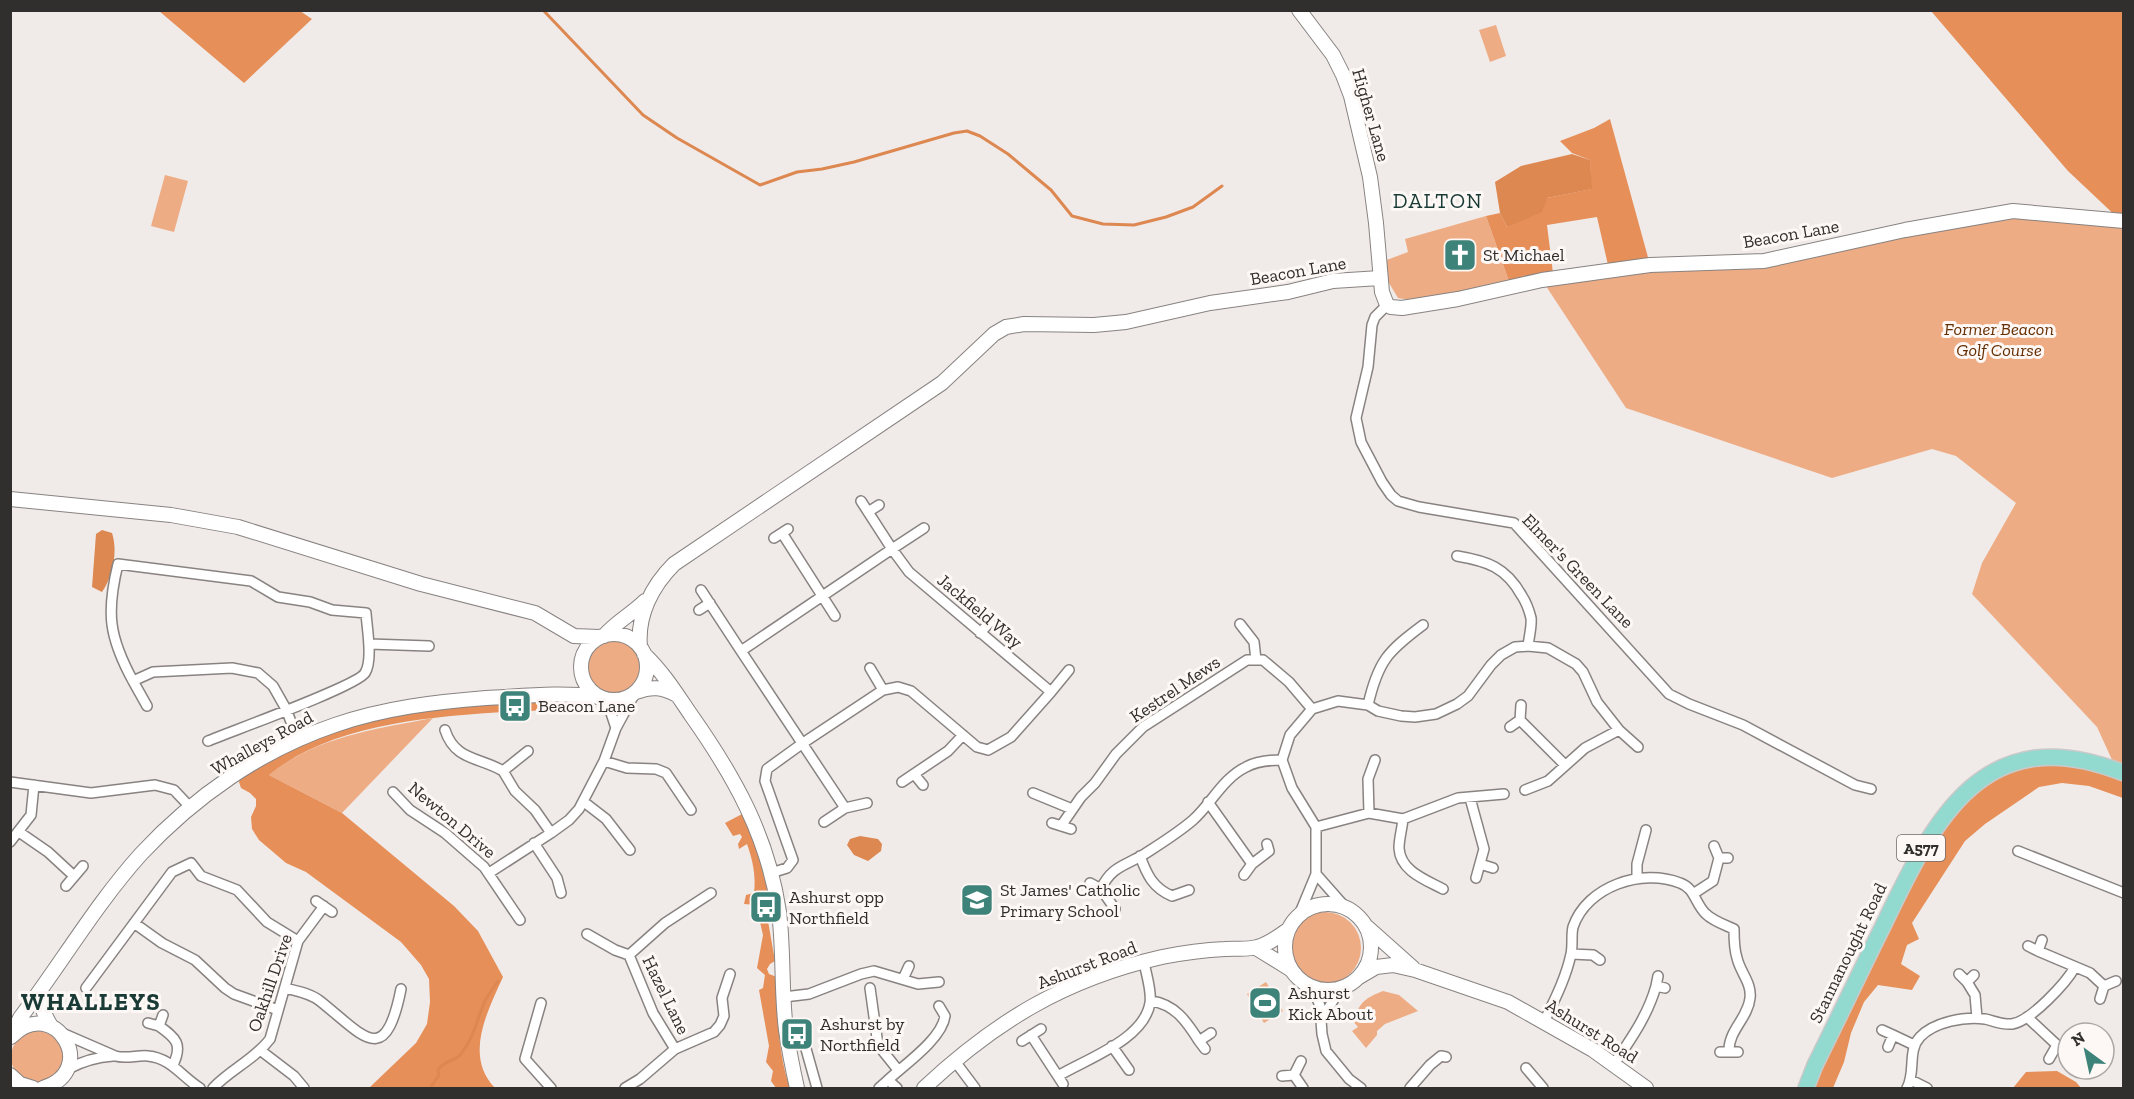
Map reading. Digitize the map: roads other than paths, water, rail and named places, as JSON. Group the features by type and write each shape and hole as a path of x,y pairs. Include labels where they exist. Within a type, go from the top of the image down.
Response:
{"main road":[{"name":"Stannanought Road","path":"1806,1089 1815,1065 1922,847 1950,806 1983,777 2002,768 2042,758 2086,761 2124,773"},
{"name":"Stannanought Road","path":"1795,1089 1815,1065"}],"street":[{"name":"Higher Lane","path":"1299,10 1325,42 1347,85 1370,177 1377,223 1380,278"},
{"name":"Beacon Lane","path":"1388,305 1402,308 1458,299 1542,280 1650,265 1764,261 1905,230 2013,211 2124,221"},
{"path":"1380,278 1383,298 1388,305"},
{"name":"Beacon Lane","path":"642,650 640,619 662,576 674,564 942,383 994,334 1006,327 1024,324 1094,326 1126,322 1210,303 1277,294 1333,280 1380,278"},
{"name":"Elmer's Green Lane","path":"1388,305 1375,317 1372,325 1368,368 1356,418 1361,442 1391,495 1398,501 1419,507 1514,523 1670,694 1743,725 1855,785 1871,789"},
{"path":"10,499 171,515 238,526 420,584 535,613 567,633 581,637 615,634 624,636 642,650 659,668 735,780 751,817 771,873 779,913 786,1030 797,1089"},
{"name":"Jackfield Way","path":"861,501 909,572 1051,692"},
{"path":"868,512 879,505"},
{"path":"741,651 924,528"},
{"path":"781,533 835,616"},
{"path":"1457,556 1481,560 1500,569 1515,584 1526,603 1531,619 1528,646"},
{"path":"147,706 123,662 112,634 110,604 118,564 250,581 278,597 310,602 332,610 366,614 369,644 367,670 361,678 348,686 208,741"},
{"path":"701,590 845,808"},
{"name":"Beacon Lane","path":"601,637 613,624 634,611 651,596"},
{"path":"699,610 710,603"},
{"path":"980,633 990,622"},
{"path":"1240,624 1254,642 1256,660 1263,660 1279,672 1312,709"},
{"path":"1368,705 1374,678 1382,662 1398,644 1424,625"},
{"path":"567,633 582,664 586,684 611,712 616,728"},
{"path":"554,693 571,684 590,645 601,637"},
{"path":"369,644 429,646"},
{"path":"1290,969 1284,949 1285,939 1299,915 1316,874 1316,827 1292,788 1282,759 1290,735 1312,709 1338,701 1368,705 1389,714 1415,717 1446,710 1468,696 1491,666 1515,647 1548,648 1576,664 1583,672 1597,702 1619,730 1638,747"},
{"path":"489,873 569,820 584,802 604,761 616,728 643,684 647,664 642,650"},
{"name":"Kestrel Mews","path":"1061,826 1116,754 1143,727 1247,660 1256,660"},
{"path":"133,681 153,672 232,668 258,673 273,686 286,709 298,740"},
{"path":"870,668 884,690"},
{"path":"771,873 787,868 793,860 765,781 765,773 770,766 803,743 884,690 898,687 911,691 982,749 994,748 1017,732 1069,670"},
{"path":"600,697 618,700 656,687 678,696"},
{"name":"Whalleys Road","path":"11,1037 20,1018 124,875 158,837 190,807 240,771 298,740 337,724 402,708 439,702 554,693 600,697"},
{"path":"1521,705 1520,720 1565,765"},
{"path":"1510,727 1520,720"},
{"path":"445,729 451,744 459,751 503,771 515,791 535,810 551,833"},
{"path":"1526,790 1548,781 1585,748 1619,730"},
{"path":"902,782 953,747 963,735"},
{"path":"503,771 528,751"},
{"path":"1101,889 1107,878 1120,866 1140,856 1194,819 1229,778 1246,767 1266,760 1282,759"},
{"path":"1369,813 1368,779 1375,760"},
{"path":"604,761 627,768 656,769 666,773 691,810"},
{"path":"914,774 922,785"},
{"path":"10,782 91,793 155,785 174,790 190,807"},
{"path":"10,842 32,815 34,785"},
{"name":"Newton Drive","path":"393,792 410,810 445,833 489,873 501,895 521,921"},
{"path":"1033,793 1072,809"},
{"path":"1316,827 1350,816 1369,813 1403,819 1458,798 1504,794"},
{"path":"1470,798 1485,849 1476,878"},
{"path":"584,802 612,825 629,851"},
{"path":"1208,802 1252,864"},
{"path":"824,822 845,808 867,803"},
{"path":"1403,819 1399,849 1402,861 1408,868 1443,889"},
{"path":"1637,879 1637,864 1646,830"},
{"path":"19,832 48,852 74,876"},
{"path":"534,843 556,878 561,894"},
{"path":"1244,875 1252,864 1269,851 1267,844"},
{"path":"1694,894 1713,882 1724,858 1714,846"},
{"path":"2018,851 2124,893"},
{"path":"1140,856 1148,877 1160,891 1172,896 1189,890"},
{"path":"86,988 172,872 191,862 201,876 237,890 267,922 298,941"},
{"path":"1480,864 1493,868"},
{"path":"66,886 83,866"},
{"path":"1251,948 1290,969 1304,984 1313,988 1326,991 1340,989 1359,977 1367,966 1371,952 1370,939 1365,926 1316,874"},
{"path":"1544,1022 1556,997 1571,954 1573,927 1584,907 1598,893 1622,881 1637,879 1674,881 1686,885 1706,914 1734,929"},
{"path":"1090,883 1101,889 1115,909"},
{"name":"Hazel Lane","path":"629,955 665,923 711,892"},
{"path":"1299,915 1312,907 1324,904 1347,908"},
{"name":"Oakhill Drive","path":"213,1089 239,1065 260,1050 273,1033 298,941 324,906"},
{"path":"134,923 195,960 234,994 278,1010"},
{"path":"1734,929 1744,923"},
{"name":"Ashurst Road","path":"1365,926 1416,970"},
{"name":"Ashurst Road","path":"924,1089 954,1060 976,1043 1054,994 1095,977 1178,954 1251,948 1271,942 1289,929"},
{"path":"1729,1051 1732,1034 1746,1012 1751,996 1748,982 1736,956 1734,929"},
{"name":"Hazel Lane","path":"587,934 629,955 653,1013 675,1049"},
{"path":"2038,951 2042,940"},
{"path":"2028,946 2090,973 2104,986"},
{"path":"1571,954 1593,956 1599,960"},
{"path":"1031,1035 1061,1080 1137,1027 1150,1001 1144,962"},
{"name":"Ashurst Road","path":"1359,977 1376,967 1393,965 1416,970 1508,1002 1614,1064 1646,1089"},
{"path":"903,979 909,966"},
{"path":"1927,1089 1909,1084 1914,1046 1919,1037 1935,1027 1955,1021 1977,1018 2007,1024 2020,1021 2063,986 2075,967"},
{"path":"784,997 809,994 868,972 880,972 923,985 939,982"},
{"path":"625,1089 675,1049 714,1032 723,1016 723,998 730,974"},
{"path":"1959,974 1970,978 1975,995 1977,1018"},
{"path":"2104,986 2116,981"},
{"path":"1614,1064 1640,1025 1660,983"},
{"path":"2100,999 2104,986"},
{"path":"285,988 315,998 339,1018 368,1038 374,1039 385,1035 396,1016 401,989"},
{"path":"870,988 878,1045 898,1070"},
{"path":"1313,988 1320,1006 1326,1051 1361,1089"},
{"path":"42,989 40,1003 43,1014 66,1040 70,1049 70,1059 62,1079"},
{"path":"1322,1019 1340,989"},
{"path":"1150,1001 1161,1003 1182,1015 1202,1045 1211,1033"},
{"path":"541,1002 525,1059 551,1089"},
{"path":"879,1089 939,1032 945,1016 939,1006"},
{"path":"159,1026 163,1016"},
{"path":"2027,1017 2061,1048 2049,1059"},
{"path":"11,1037 19,1029 29,1024 40,1023 115,1056 122,1058 149,1056 165,1060 200,1089"},
{"path":"147,1023 159,1026 174,1036 178,1045 178,1055 173,1065"},
{"path":"1022,1041 1041,1029"},
{"path":"1882,1030 1914,1046"},
{"path":"1888,1047 1893,1035"},
{"path":"1112,1046 1129,1070"},
{"path":"806,1049 817,1089"},
{"path":"260,1050 294,1076 304,1089"},
{"path":"43,1089 52,1086 82,1062 98,1057 115,1056"},
{"path":"1410,1089 1430,1065 1441,1056 1446,1057"},
{"path":"954,1060 975,1089"},
{"path":"1294,1075 1300,1061"},
{"path":"1526,1068 1543,1089"},
{"path":"1282,1076 1294,1075"},
{"path":"1294,1075 1303,1089"},
{"path":"640,1079 646,1089"},
{"path":"888,1080 897,1089"}],"waterway":[{"path":"543,10 643,115 677,138 760,185 797,172 854,162 967,131 980,136 1008,154 1051,190 1072,216 1103,224 1134,225 1166,217 1193,207 1222,186"},
{"path":"430,1088 439,1075 438,1070 441,1066 459,1057 465,1048 485,1001 498,981"}],"place":[{"name":"St Michael","path":"1460,255"},
{"name":"Beacon Lane","path":"515,706"},
{"name":"St James' Catholic Primary School","path":"977,900"},
{"name":"Ashurst opp Northfield","path":"766,907"},
{"name":"Ashurst Kick About","path":"1265,1003"},
{"name":"Ashurst by Northfield","path":"797,1034"}],"district":[{"name":"DALTON","path":"1438,201"},
{"name":"WHALLEYS","path":"91,1002"}],"park label":[{"name":"Former Beacon Golf Course","path":"1999,339"}]}
